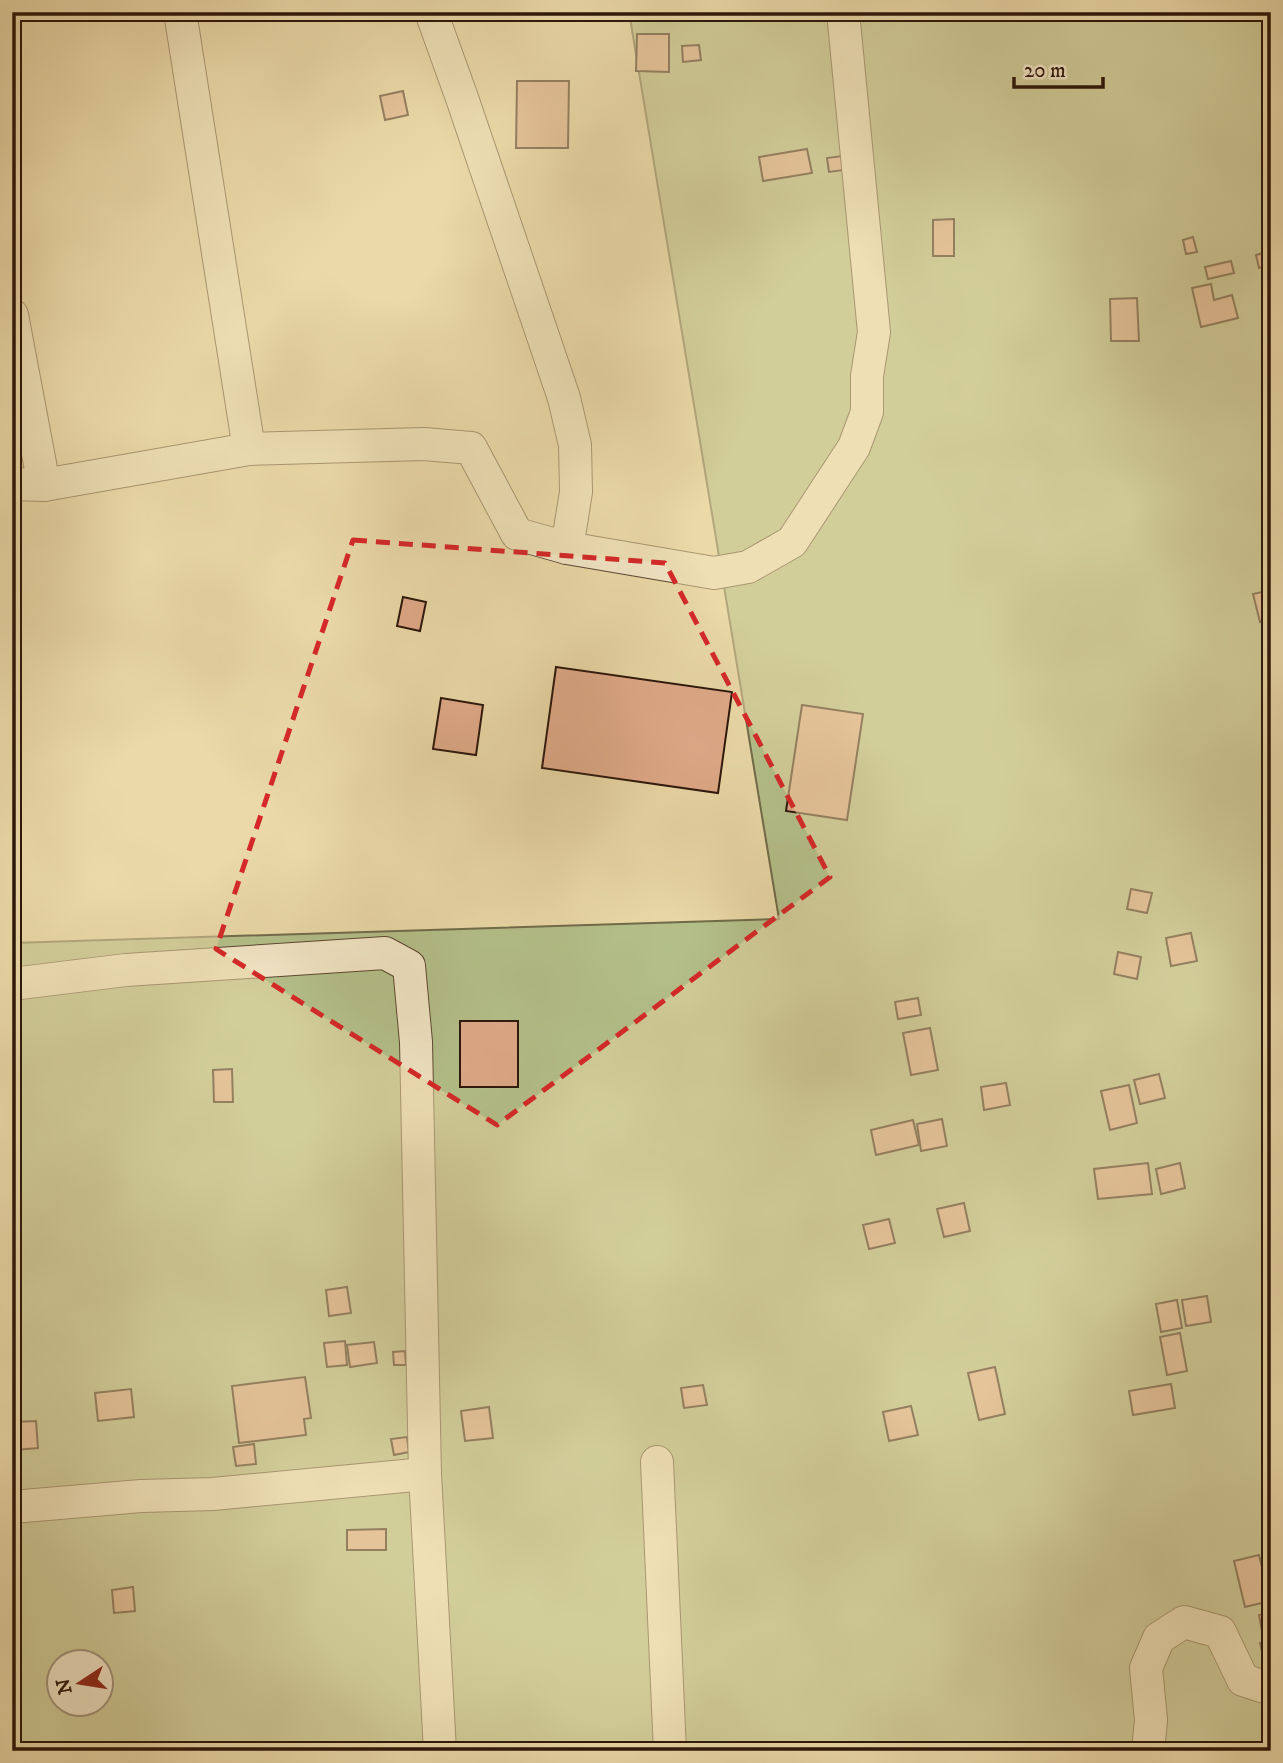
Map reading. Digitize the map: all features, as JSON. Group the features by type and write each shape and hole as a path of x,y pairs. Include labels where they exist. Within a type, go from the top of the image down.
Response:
{"street":[{"path":"180,12 249,449"},
{"path":"431,12 564,398 575,445 576,468 576,492 567,548"},
{"path":"12,484 44,485 249,449 424,444 471,448 517,534 567,548 714,573 748,567 792,542 854,447 867,412 867,376 874,332 843,12"},
{"path":"12,314 44,485"},
{"path":"12,984 126,970 385,953 409,966 416,1042 425,1474 440,1751"},
{"path":"657,1462 670,1751"},
{"path":"12,1507 425,1474"},
{"path":"1148,1751 1151,1720 1146,1668 1159,1639 1184,1622 1220,1632 1243,1680 1271,1689"}],"highlighted area":[{"path":"353,540 665,563 830,877 497,1125 216,949"}],"green space":[{"path":"629,12 1271,12 1271,1751 12,1751 12,943 779,919"}],"building":[{"path":"1134,12 1154,12 1154,15 1135,18"},
{"path":"637,34 669,34 669,72 636,71"},
{"path":"699,45 701,60 683,62 682,46"},
{"path":"517,81 569,81 568,148 516,148"},
{"path":"403,91 408,115 385,120 380,96"},
{"path":"807,149 812,173 763,181 759,157"},
{"path":"842,156 844,170 829,172 827,158"},
{"path":"954,219 954,256 933,256 933,220"},
{"path":"1193,237 1197,252 1186,254 1183,240"},
{"path":"1271,251 1271,265 1259,268 1256,255"},
{"path":"1231,261 1234,273 1208,279 1205,267"},
{"path":"1211,284 1214,300 1232,295 1238,318 1201,327 1192,288"},
{"path":"1137,298 1139,341 1111,341 1110,299"},
{"path":"1271,590 1271,619 1260,622 1253,594"},
{"path":"403,597 426,602 420,631 397,626"},
{"path":"556,667 732,692 718,793 542,768"},
{"path":"441,698 483,705 476,755 433,749"},
{"path":"802,705 863,714 847,820 786,811"},
{"path":"1131,889 1152,893 1147,913 1127,909"},
{"path":"1191,933 1197,961 1171,966 1166,938"},
{"path":"1118,952 1141,957 1137,979 1114,974"},
{"path":"918,998 921,1015 898,1019 895,1002"},
{"path":"460,1021 518,1021 518,1087 460,1087"},
{"path":"930,1028 938,1070 911,1075 903,1033"},
{"path":"232,1069 233,1102 214,1102 213,1070"},
{"path":"1159,1074 1165,1098 1140,1104 1134,1080"},
{"path":"1006,1083 1010,1105 984,1110 981,1087"},
{"path":"1129,1085 1137,1123 1110,1130 1101,1091"},
{"path":"942,1119 947,1146 921,1151 917,1124"},
{"path":"913,1120 919,1145 876,1155 871,1130"},
{"path":"1148,1163 1152,1194 1098,1199 1094,1169"},
{"path":"1180,1163 1185,1188 1161,1194 1156,1169"},
{"path":"964,1203 970,1231 944,1237 937,1209"},
{"path":"889,1219 895,1243 869,1249 863,1225"},
{"path":"347,1287 351,1313 329,1316 326,1290"},
{"path":"1207,1296 1211,1322 1186,1326 1182,1300"},
{"path":"1177,1300 1182,1328 1161,1332 1156,1304"},
{"path":"1180,1333 1187,1371 1167,1375 1160,1337"},
{"path":"345,1341 347,1365 327,1367 324,1343"},
{"path":"374,1342 377,1363 350,1367 347,1345"},
{"path":"405,1351 406,1365 394,1365 393,1352"},
{"path":"995,1367 1005,1414 979,1420 968,1373"},
{"path":"305,1377 311,1418 304,1419 306,1435 239,1443 232,1386"},
{"path":"1171,1384 1175,1408 1133,1415 1129,1391"},
{"path":"703,1385 707,1405 684,1408 681,1388"},
{"path":"131,1389 134,1417 98,1421 95,1393"},
{"path":"911,1406 918,1435 889,1441 883,1412"},
{"path":"489,1407 493,1438 465,1441 461,1411"},
{"path":"36,1421 38,1448 15,1450 14,1422"},
{"path":"407,1437 409,1452 394,1455 391,1439"},
{"path":"254,1444 256,1464 236,1466 233,1447"},
{"path":"386,1529 386,1550 347,1550 347,1530"},
{"path":"1259,1555 1270,1601 1245,1607 1234,1561"},
{"path":"133,1587 135,1611 114,1613 112,1590"},
{"path":"1271,1613 1271,1636 1263,1637 1259,1615"},
{"path":"1271,1641 1271,1663 1265,1664 1260,1643"},
{"path":"166,1743 167,1751 146,1751 146,1744"}]}
